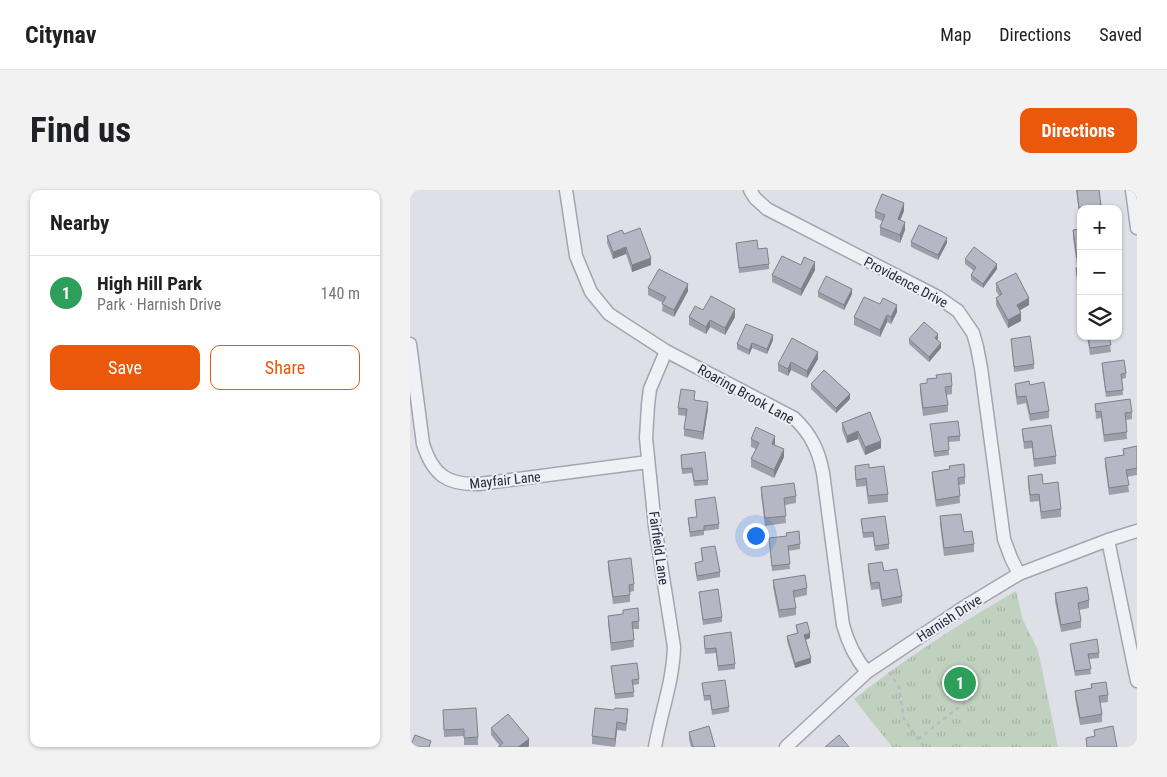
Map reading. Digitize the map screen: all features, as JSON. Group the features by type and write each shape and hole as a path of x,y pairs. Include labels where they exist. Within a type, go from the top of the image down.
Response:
{"street":[{"name":"Roaring Brook Lane","path":"566,190 576,256 591,292 609,314 666,351 788,414 810,436 818,452 823,474 843,625 846,637 856,658 868,672"},
{"name":"Providence Drive","path":"750,190 755,198 767,209 938,297 958,311 967,323 973,333 981,368 1004,539 1010,558 1019,574"},
{"path":"1132,190 1137,228"},
{"name":"Mayfair Lane","path":"410,344 423,444 428,459 435,471 448,480 462,485 480,484 648,462"},
{"name":"Fairfield Lane","path":"655,747 659,725 670,688 674,665 674,647 655,526 646,438 650,389 666,351"},
{"name":"Harnish Drive","path":"786,747 868,672 938,624 1019,574 1137,531"},
{"path":"1108,540 1137,681"}],"path":[{"path":"883,662 899,687 904,719 924,747"},
{"path":"918,739 972,698 954,674"}],"green space":[{"path":"1016,591 1023,620 1038,650 1058,747 892,747 854,699 893,669 933,642"}],"building":[{"path":"1077,190 1099,190 1101,205 1079,205"},
{"path":"882,194 904,203 898,219 905,222 900,235 880,227 885,215 875,211"},
{"path":"919,225 947,238 938,255 911,242"},
{"path":"640,228 651,258 632,265 626,247 613,252 607,236 622,230 624,234"},
{"path":"1073,230 1077,230 1077,258"},
{"path":"757,240 758,249 767,248 769,264 739,268 736,243"},
{"path":"974,247 997,264 983,284 971,275 976,267 965,259"},
{"path":"782,256 801,265 804,257 815,262 801,289 772,275"},
{"path":"659,269 688,284 674,310 662,304 666,297 648,288"},
{"path":"1016,273 1029,298 1017,305 1021,313 1008,320 996,298 1002,294 996,283"},
{"path":"826,276 852,289 844,305 818,292"},
{"path":"711,296 735,309 725,328 710,320 706,327 689,317 695,306 703,310"},
{"path":"864,297 880,304 883,298 897,305 891,317 887,315 880,330 854,317"},
{"path":"924,322 938,334 935,338 941,343 929,357 909,339"},
{"path":"746,324 773,335 767,349 752,343 749,350 737,344"},
{"path":"1030,336 1034,364 1014,367 1011,339"},
{"path":"792,338 818,352 807,371 791,362 788,369 778,364"},
{"path":"1089,340 1110,340 1111,345 1090,348"},
{"path":"1124,360 1126,373 1121,374 1123,390 1106,392 1102,363"},
{"path":"824,370 850,394 836,408 811,384"},
{"path":"951,373 952,386 945,387 948,405 923,408 920,384 927,383 927,379 937,378 936,375"},
{"path":"1029,381 1030,385 1044,382 1049,411 1030,414 1026,396 1017,397 1015,384"},
{"path":"681,389 695,391 694,400 708,402 703,432 684,429 687,409 678,408"},
{"path":"1130,399 1132,412 1125,413 1127,432 1104,435 1101,411 1096,412 1095,404"},
{"path":"870,412 881,441 865,447 858,431 847,436 842,423"},
{"path":"958,421 960,436 948,437 949,450 934,452 930,424"},
{"path":"1051,425 1056,456 1034,459 1032,441 1024,442 1022,429"},
{"path":"756,427 775,436 772,444 784,449 774,470 751,459 759,443 751,439"},
{"path":"1137,446 1137,468 1126,470 1129,485 1109,488 1105,458 1124,455 1123,449"},
{"path":"705,452 708,480 694,481 692,468 682,469 681,455"},
{"path":"869,464 869,468 884,466 888,494 868,496 866,478 856,480 855,466"},
{"path":"964,464 965,477 958,478 960,496 936,500 932,472 950,469 949,466"},
{"path":"1042,474 1043,484 1058,482 1061,509 1041,512 1039,494 1030,495 1028,476"},
{"path":"794,483 796,496 784,498 786,516 765,518 761,487"},
{"path":"715,497 719,524 704,526 704,530 690,532 688,518 697,517 695,500"},
{"path":"961,514 964,532 972,531 974,544 944,548 940,516"},
{"path":"885,516 889,544 875,546 873,532 863,533 861,519"},
{"path":"799,531 800,544 788,546 790,564 772,566 769,538 787,536 786,533"},
{"path":"715,546 720,572 697,576 695,563 703,561 701,548"},
{"path":"631,558 634,584 629,585 630,595 613,597 608,561"},
{"path":"882,562 884,571 897,569 902,596 882,600 879,582 871,583 868,564"},
{"path":"805,575 807,588 793,591 796,608 779,610 773,580"},
{"path":"1087,587 1089,600 1078,603 1081,621 1061,625 1055,593"},
{"path":"718,589 722,617 703,620 699,592"},
{"path":"638,608 639,621 632,622 634,640 611,643 608,616 623,614 623,610"},
{"path":"807,622 810,633 804,635 811,658 795,663 787,636 798,633 796,625"},
{"path":"731,632 735,664 718,666 716,648 705,649 704,636"},
{"path":"1097,639 1099,653 1088,654 1091,669 1075,671 1070,644"},
{"path":"637,663 639,679 632,680 634,692 615,694 611,666"},
{"path":"725,680 729,707 712,710 710,695 704,696 702,683"},
{"path":"1106,682 1108,695 1099,696 1102,714 1080,718 1075,691 1092,688 1091,684"},
{"path":"476,708 478,737 464,738 464,729 444,730 443,710"},
{"path":"595,708 628,709 626,724 617,722 615,739 592,736"},
{"path":"508,714 529,739 518,747 498,747 503,743 491,728"},
{"path":"709,726 715,747 693,747 689,732"},
{"path":"1113,726 1117,747 1087,747 1086,738 1095,736 1094,730"},
{"path":"415,735 431,741 429,747 410,747"},
{"path":"839,735 849,747 825,747"}],"place":[{"name":"High Hill Park","path":"960,683"}]}
